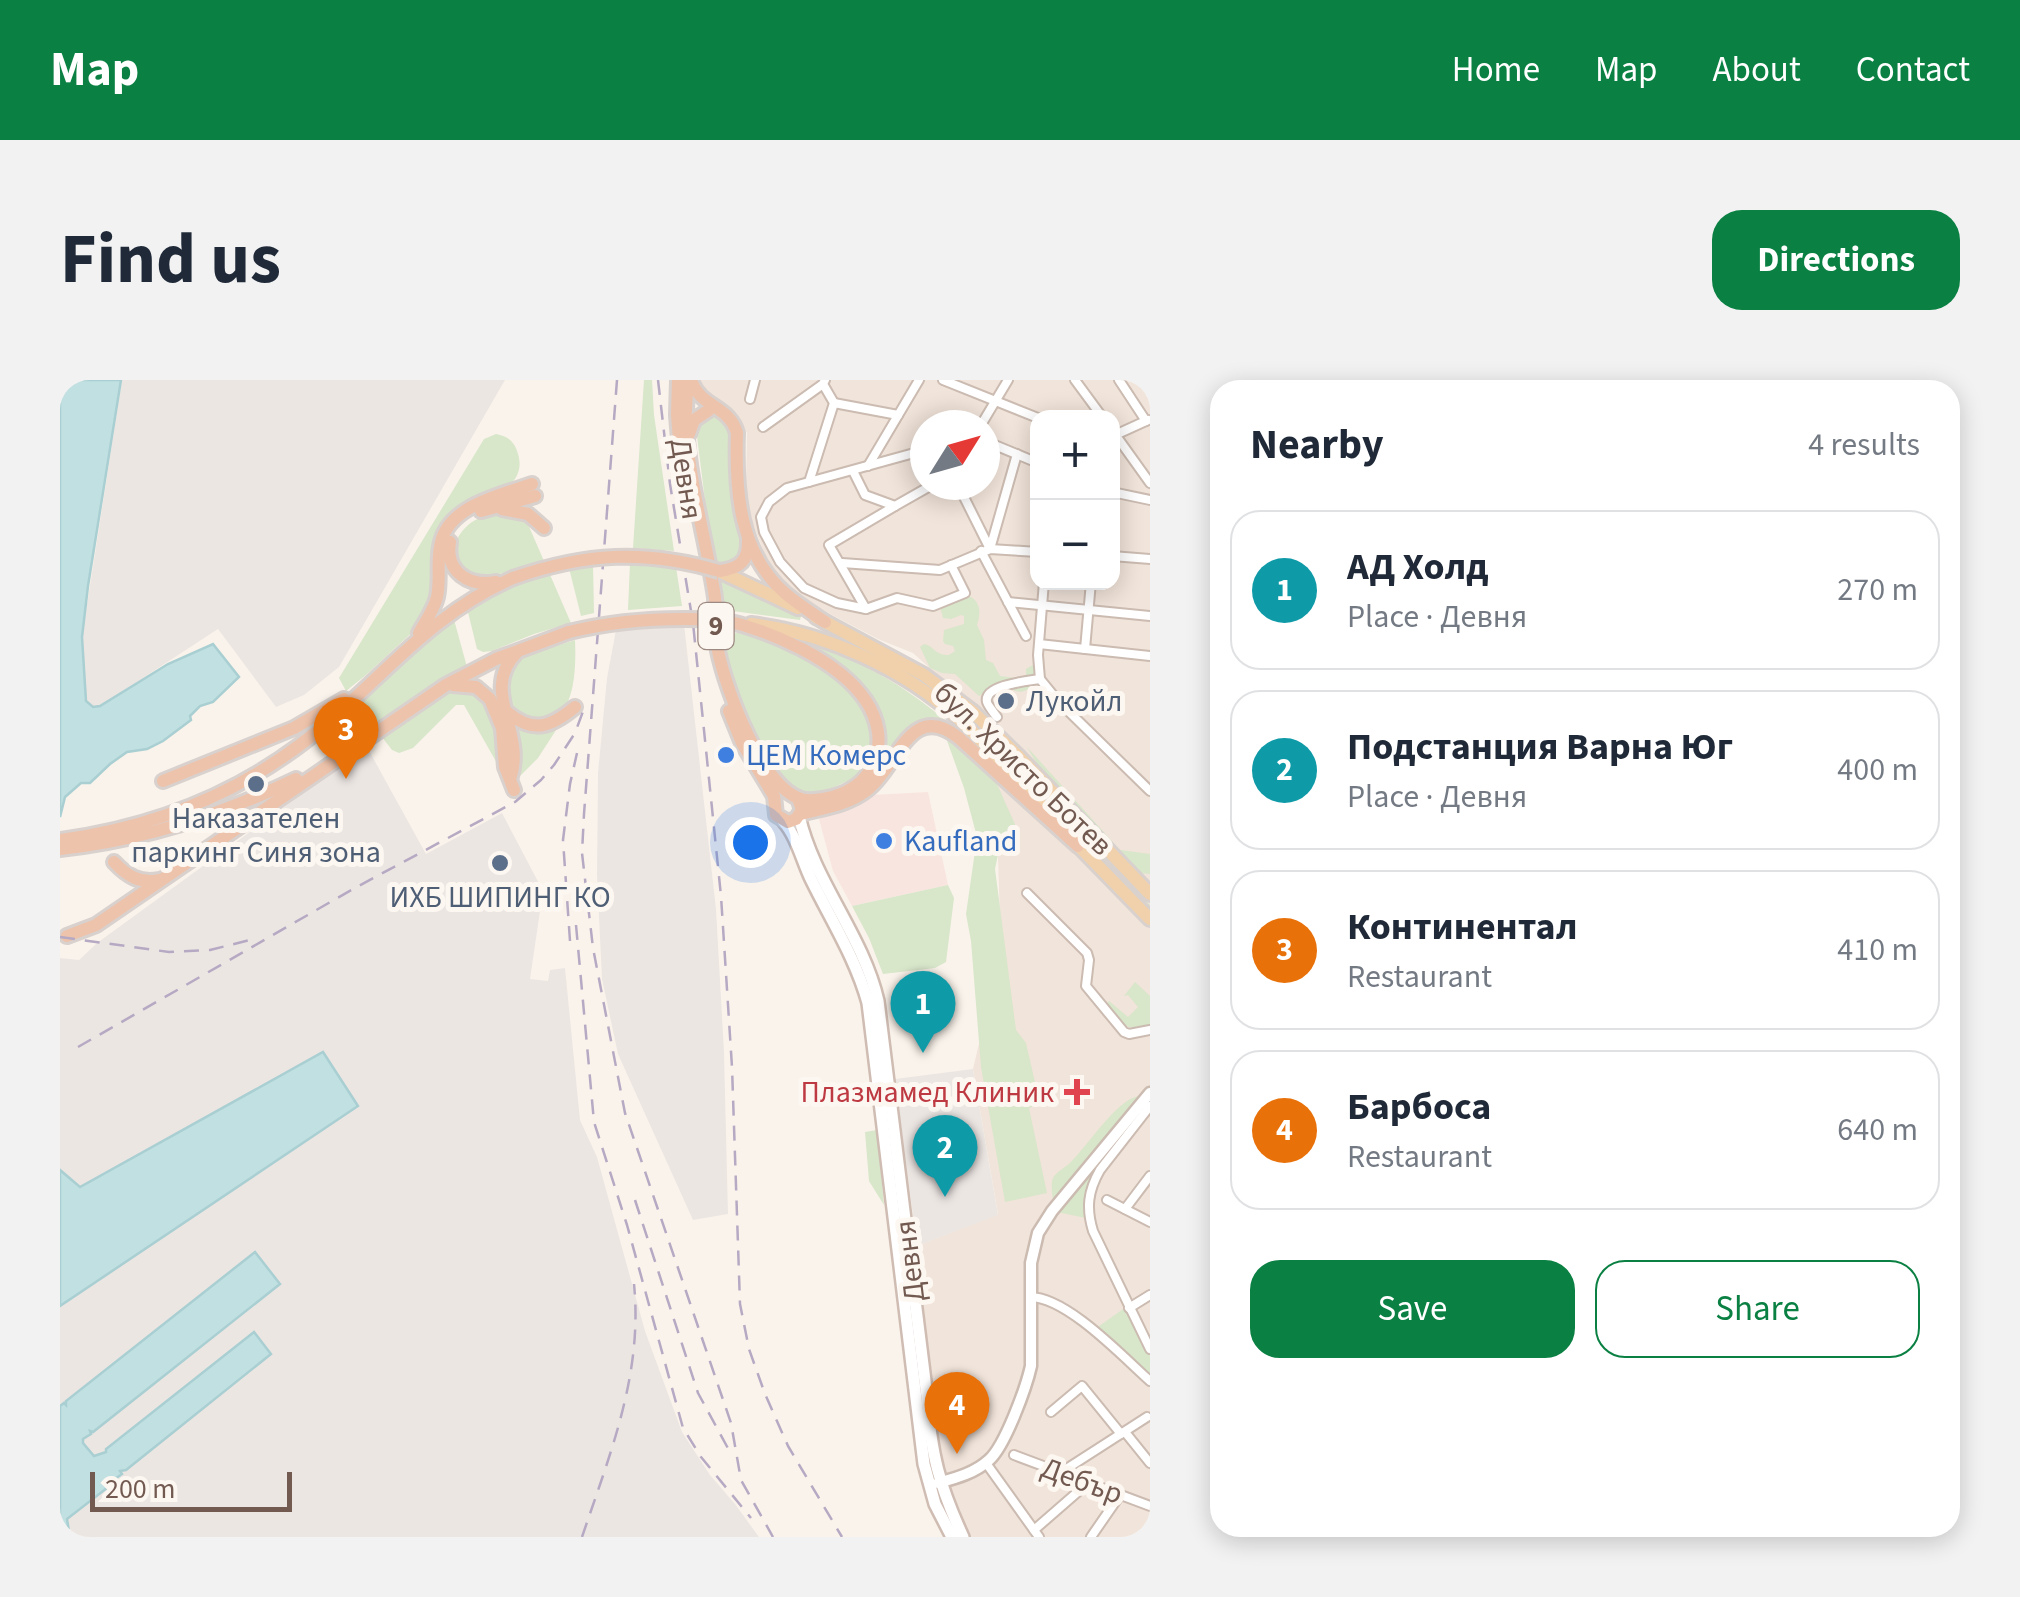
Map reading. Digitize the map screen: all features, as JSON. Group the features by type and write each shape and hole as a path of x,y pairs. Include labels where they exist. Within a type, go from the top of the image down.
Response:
{"highway":[{"name":"Девня","path":"690,380 682,401 679,444 708,592 712,664 742,743 776,800"},
{"path":"690,380 713,408"},
{"name":"Девня","path":"682,401 716,596 716,641 723,671 754,746 780,786 794,796"},
{"path":"682,401 713,408 730,417 736,431 736,490 748,537 761,564 778,586 825,622"},
{"path":"687,441 694,420 713,408"},
{"path":"413,642 436,600 441,542 449,527 476,505 533,490 474,514 452,537 448,554 455,570 470,582 488,584 511,579"},
{"path":"490,508 522,512 544,528"},
{"name":"9","path":"718,571 732,570 741,563 748,553 748,537"},
{"name":"бул. Христо Ботев","path":"371,681 458,606 511,579 563,562 633,556 718,571"},
{"name":"бул. Христо Ботев","path":"331,763 446,686 523,648 593,626 662,618 726,620"},
{"name":"9","path":"726,620 798,648 826,664 856,688 872,712 878,744 870,772 853,788 839,794 816,800 794,796"},
{"path":"446,686 471,685 490,700 502,728 512,784 514,746 500,694 502,676 523,648"},
{"path":"163,782 318,716 371,681"},
{"name":"9","path":"60,840 137,826 229,790 311,736 371,681"},
{"path":"505,710 519,721 536,726 556,722 575,707"},
{"path":"800,815 802,806 794,796 782,795 776,800 774,812 783,821 841,804 876,782 912,734 922,727 938,725 960,738 1078,846"},
{"path":"63,936 96,925 331,763"},
{"name":"9","path":"60,849 161,831 216,813 331,763"},
{"path":"114,862 136,879 150,882 166,877"}],"main road":[{"name":"бул. Христо Ботев","path":"718,571 924,675 964,705 1017,755 1150,894"},
{"name":"бул. Христо Ботев","path":"726,620 771,626 821,641 881,666 918,688 960,720 1150,920"},
{"name":"Девня","path":"800,815 815,862 874,982 927,1397 934,1484 964,1537"},
{"name":"Девня","path":"783,821 850,954 868,1004 908,1346 934,1484 952,1537"},
{"path":"1130,872 1150,879"}],"street":[{"path":"750,399 755,380"},
{"path":"868,466 919,380"},
{"path":"943,380 1030,415"},
{"path":"989,410 1008,380"},
{"path":"1075,380 1097,410"},
{"path":"1119,380 1148,420 1120,432"},
{"path":"762,427 824,382 834,403 809,482"},
{"path":"834,403 898,415"},
{"path":"1120,442 1150,483"},
{"path":"1000,447 1030,459"},
{"path":"910,454 787,488 769,502 761,517 764,532 780,562 804,588 836,603 866,609 897,598 934,606 965,593 951,565"},
{"path":"986,550 1017,454"},
{"path":"852,471 865,495 895,506"},
{"path":"1120,494 1150,500"},
{"path":"866,609 831,542 910,497"},
{"path":"964,500 1026,636"},
{"path":"842,564 940,570 986,550 1030,552"},
{"path":"1120,557 1150,559"},
{"path":"1044,590 1040,678 1150,791"},
{"path":"1085,649 1090,590"},
{"path":"1008,602 1150,616"},
{"path":"1039,644 1150,656"},
{"path":"997,717 987,702 990,692 1040,678"},
{"path":"1027,893 1087,953 1087,989 1124,1032 1150,1030"},
{"path":"934,1484 974,1471 998,1450 1028,1380 1032,1354 1033,1248 1043,1223 1150,1093"},
{"path":"1150,1106 1100,1170 1088,1200 1092,1231 1150,1348"},
{"path":"1125,1209 1150,1176"},
{"path":"1108,1200 1150,1222"},
{"path":"1130,1308 1150,1295"},
{"path":"1030,1296 1048,1299 1077,1317 1150,1381"},
{"path":"1051,1412 1082,1386 1150,1463"},
{"path":"1060,1473 1147,1417"},
{"name":"Дебър","path":"1014,1455 1150,1506"},
{"path":"986,1463 1036,1534 1088,1484"},
{"path":"1092,1537 1120,1495"}],"shaded area":[{"path":"122,380 505,380 339,667 304,695 276,707 218,629 93,707 85,698 82,637"},
{"path":"699,380 1150,380 1150,1537 969,1537 960,1521 940,1460 917,1246 998,1214 973,1069 1001,951 996,792 1008,738 913,653 815,606 782,581 765,555 750,516 747,433 738,415 699,388"},
{"path":"684,624 716,909 728,1214 693,1220 618,1054 602,979 597,875 598,773 616,630"},
{"path":"367,747 426,854 502,813 543,891 530,979 548,981 550,970 565,968 580,1120 597,1157 645,1331 682,1432 759,1537 70,1537 67,1519 94,1456 60,1411 60,1306 358,1106 322,1052 80,1188 60,1170 60,958 79,960"},
{"path":"928,792 948,885 852,906 833,871 819,819 872,795"},
{"path":"973,1069 998,1215 917,1246 895,1079"}],"green space":[{"path":"644,380 652,380 674,551 633,548"},
{"path":"711,415 721,417 729,433 732,495 744,550 734,562 722,564 713,559 711,549 696,428"},
{"path":"496,434 515,446 519,466 516,477 500,492 455,512 417,628 346,691 339,678 484,439"},
{"path":"505,513 527,522 571,623 483,652 477,649 467,608 515,583 510,571 482,577 456,566 453,547 462,531 474,521"},
{"path":"630,563 676,567 682,606 628,610"},
{"path":"593,564 594,613 581,616 569,568"},
{"path":"719,579 801,616 800,620 725,610"},
{"path":"965,596 979,606 977,625 984,640 986,660 993,663 1000,676 1015,678 1026,675 1026,669 1033,665 1035,682 1029,688 1020,692 1009,688 991,698 979,696 955,674 930,668 920,647 928,645 944,655 955,651 943,641 944,630 964,624 964,616 943,618 940,607"},
{"path":"453,616 467,667 372,725 356,703"},
{"path":"751,632 821,667 858,699 871,728 872,745 867,764 854,778 823,791 804,793 790,786 773,765 745,718 726,662 723,634"},
{"path":"575,640 574,681 568,702 557,716 525,721 508,705 507,673 521,657"},
{"path":"803,644 840,655 878,673 945,720 933,722 868,784 880,720"},
{"path":"900,667 978,726 1150,908 999,752"},
{"path":"471,689 486,701 498,732 502,772 464,705 456,705 413,748 399,753 382,737 453,690"},
{"path":"512,723 535,732 558,727 538,758 519,777 518,742"},
{"path":"945,735 958,742 997,784 1018,831 1000,845 995,869 1016,1030 1026,1043 1040,1104 1029,1108 1047,1193 1005,1202 981,1067 966,914 977,837"},
{"path":"1027,747 1120,850 1150,854 1150,874 1140,873 1127,862 1038,766"},
{"path":"948,885 954,898 946,962 935,968 883,974 852,906"},
{"path":"1135,982 1150,996 1150,1025 1129,1027 1106,1004 1109,1001 1128,1017 1138,1007 1128,995 1124,996"},
{"path":"1138,1096 1053,1202 1054,1176 1121,1106"},
{"path":"1134,1125 1100,1170 1088,1216 1052,1211"},
{"path":"877,1130 884,1205 869,1181 865,1132"},
{"path":"1126,1307 1150,1356 1150,1379 1095,1329"}],"water":[{"path":"60,380 121,380 82,637 86,701 93,707 100,706 168,664 213,644 239,677 163,741 127,752 90,783 81,783 65,797 60,817"},
{"path":"323,1052 358,1106 60,1306 60,1170 80,1187"},
{"path":"255,1252 280,1284 90,1431 83,1443 94,1456 106,1452 254,1332 271,1354 120,1471 116,1481 67,1519 70,1537 60,1537 60,1406"}],"railway":[{"path":"617,380 582,853 593,948 625,1113 731,1423 741,1480 773,1537"},
{"path":"658,380 693,623 721,896 732,1067 740,1304 749,1349 765,1394 788,1446 842,1537"},
{"path":"78,1047 353,889 515,802 554,765 575,733 585,706"},
{"path":"570,941 563,840 577,753"},
{"path":"576,925 594,1122 683,1428 701,1457 751,1518"},
{"path":"60,937 169,952 210,950 250,940"},
{"path":"635,1200 698,1393 730,1452"},
{"path":"582,1537 629,1382 634,1350 634,1284"}],"place":[{"name":"Лукойл","path":"1006,701"},
{"name":"ЦЕМ Комерс","path":"726,755"},
{"name":"Континентал","path":"346,779"},
{"name":"Наказателен паркинг Синя зона","path":"256,784"},
{"name":"Kaufland","path":"884,841"},
{"name":"ИХБ ШИПИНГ КО","path":"500,863"},
{"name":"АД Холд","path":"923,1053"},
{"name":"Плазмамед Клиник","path":"1077,1092"},
{"name":"Подстанция Варна Юг","path":"945,1197"},
{"name":"Барбоса","path":"957,1454"}]}
